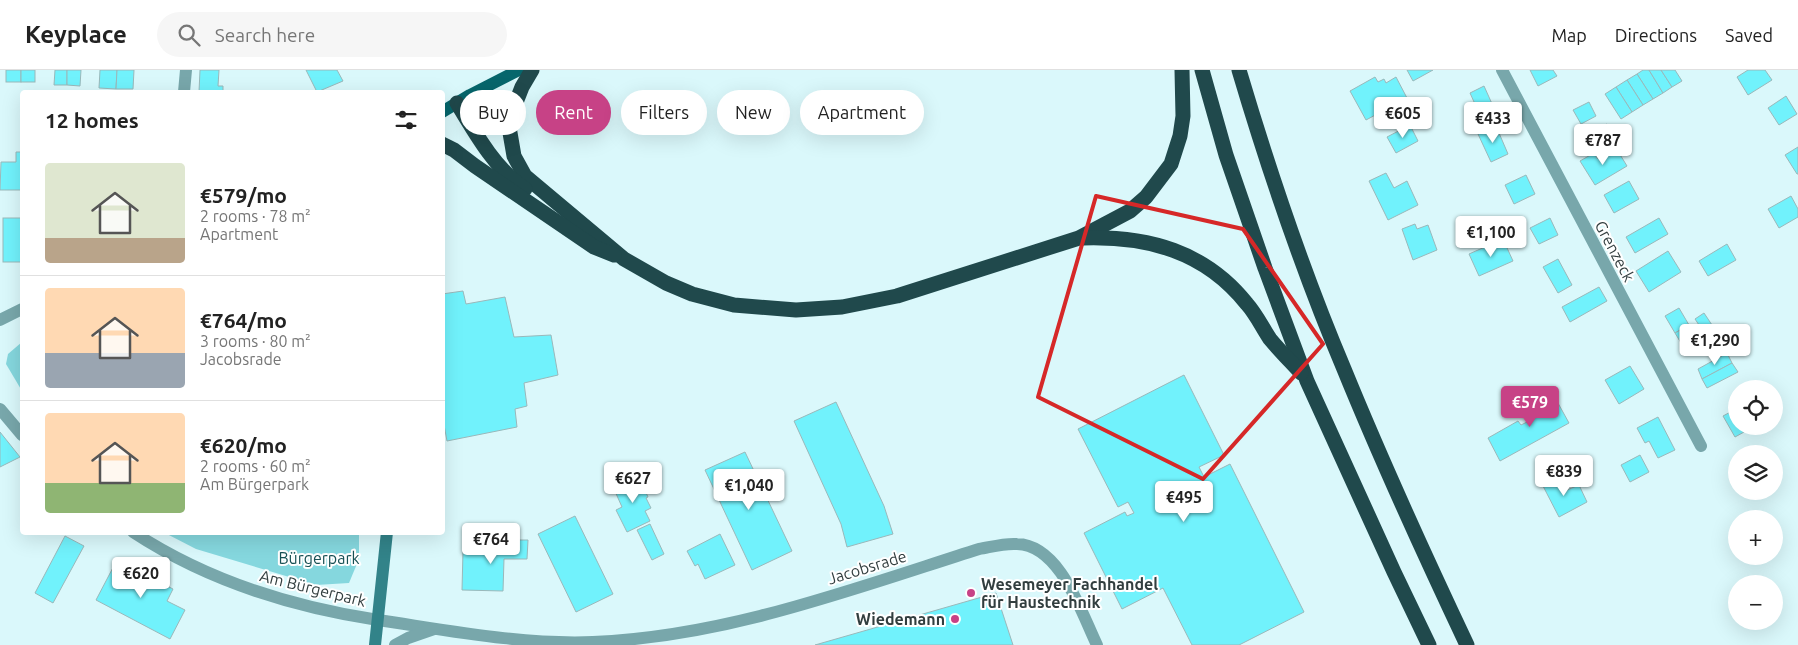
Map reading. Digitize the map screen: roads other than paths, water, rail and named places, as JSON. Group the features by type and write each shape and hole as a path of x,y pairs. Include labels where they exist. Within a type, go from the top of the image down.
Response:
{"highway":[{"path":"532,70 522,87 511,115 509,127 514,156 525,176 624,259"},
{"path":"448,147 594,247 624,259 666,283 713,300 754,308 812,310 842,307 896,296 1079,238 1130,210 1146,197 1171,164 1184,116 1182,70"},
{"path":"1202,70 1233,174 1265,268 1307,380 1429,645"},
{"path":"1239,70 1262,147 1294,239 1344,369 1427,560 1467,645"},
{"path":"457,103 494,158 516,184 594,233"},
{"path":"1079,238 1112,237 1134,240 1176,250 1194,259 1226,281 1238,293 1270,338 1307,380"}],"main road":[{"path":"445,110 519,70"},
{"path":"375,645 387,535"}],"street":[{"path":"184,90 186,70"},
{"name":"Grenzeck","path":"1502,70 1701,446"},
{"path":"0,320 20,310"},
{"path":"0,409 20,432"},
{"name":"Am Bürgerpark","path":"138,535 184,562 229,581 307,605 378,620"},
{"name":"Jacobsrade","path":"378,620 528,640 591,644 668,635 721,625 811,602 979,550 1006,544 1018,544 1038,550 1055,564 1068,585 1097,645"},
{"name":"Jacobsrade","path":"395,645 436,628"}],"place":[{"name":"Wesemeyer Fachhandel für Haustechnik","path":"971,593"},
{"name":"Wiedemann","path":"955,619"}],"park label":[{"name":"Bürgerpark","path":"319,558"}]}
